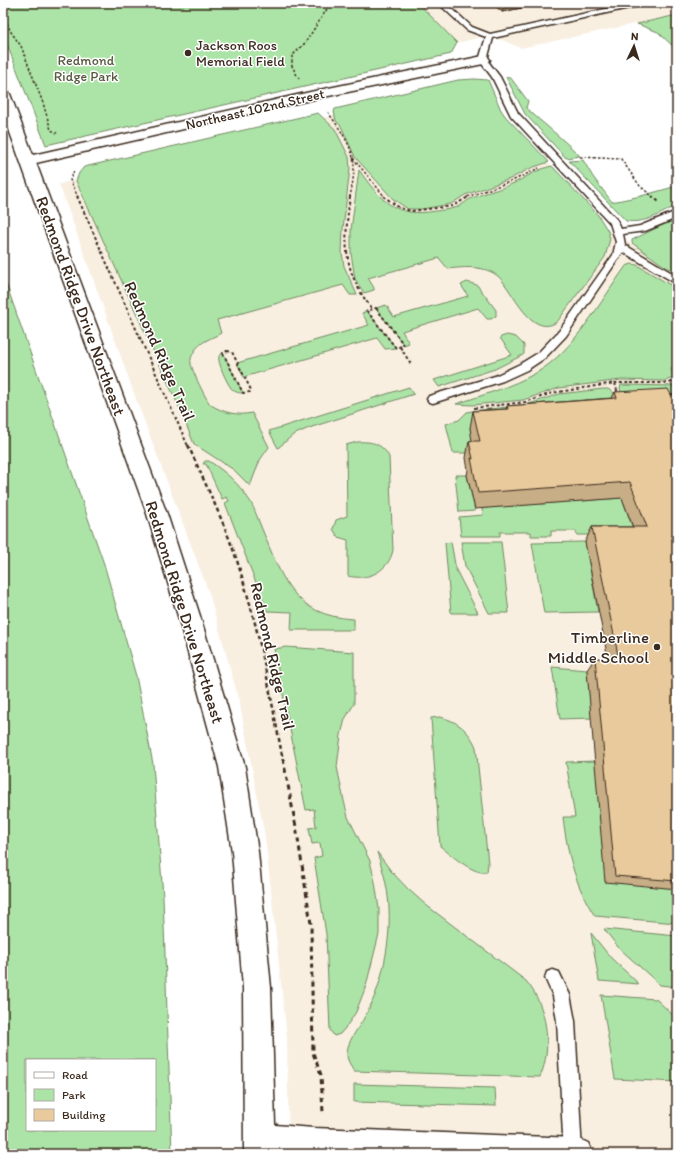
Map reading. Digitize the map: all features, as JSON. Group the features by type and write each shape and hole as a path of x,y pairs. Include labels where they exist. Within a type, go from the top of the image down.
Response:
{"street":[{"name":"Northeast 102nd Street","path":"27,160 319,94 482,60"},
{"name":"Redmond Ridge Drive Northeast","path":"3,94 157,514 189,616 232,767 245,852 257,988 261,1147"},
{"path":"261,1147 323,1144 577,1154"}],"lane":[{"path":"442,3 473,32 490,36 643,3"},
{"path":"433,400 506,376 536,360 547,351 597,286 618,255 621,242 619,232 614,222 514,114 496,77 482,60 490,36"},
{"path":"619,232 642,229 677,214"},
{"path":"620,246 677,281"},
{"path":"553,978 561,995 566,1021 573,1154"}],"path":[{"path":"301,81 292,66 292,56 309,38 327,9 328,3"},
{"path":"3,15 11,32 21,46 43,103 51,130 60,134"},
{"path":"319,94 325,108 337,125 353,158 383,196 400,208 411,211 453,206 468,197 512,181 542,166"},
{"path":"580,157 621,159 640,186 664,205"},
{"path":"353,158 354,168 347,228 346,257 354,282 372,309"},
{"name":"Redmond Ridge Trail","path":"74,171 71,181 221,520 242,575 256,625 297,832 311,924 313,1053 319,1065 322,1079 323,1144"},
{"path":"376,308 404,345 400,347 396,348 367,310 376,308"},
{"path":"400,347 411,364"},
{"path":"227,351 232,352 237,363 251,390 250,392 243,393 223,353 227,351"},
{"path":"470,408 526,402 560,391 616,383 669,383 677,380"},
{"path":"616,383 618,396"}],"shaded area":[{"path":"418,3 677,3 677,15 521,48 502,40 482,37 457,43"},
{"path":"459,84 501,110 595,212 608,231 640,248 663,265 677,273 677,1154 289,1154 287,1038 265,837 239,700 209,593 140,410 59,184"}],"green space":[{"name":"Redmond Ridge Park","path":"3,3 418,3 457,43 451,54 46,145 3,34"},
{"path":"677,15 677,50 658,32 637,24"},
{"path":"506,77 510,77 528,101 526,108 580,156 566,158 525,114"},
{"path":"458,80 488,80 501,110 506,117 549,162 531,168 510,179 465,195 451,204 422,209 408,209 393,199 355,157 341,126 336,121 334,112 335,109"},
{"path":"318,113 335,129 349,157 350,168 342,252 344,266 357,295 350,295 343,285 217,320 221,333 199,345 193,353 191,359 196,378 211,405 231,413 252,413 269,447 260,460 250,486 234,470 194,444 179,407 76,181 79,173 84,167"},
{"path":"583,160 593,177 612,202 677,186 677,205 646,220 633,222 626,221 569,161"},
{"path":"552,166 598,215 608,231 610,239 605,257 557,322 548,326 539,324 531,319 499,277 488,270 475,268 448,269 439,258 368,278 374,290 364,293 355,279 351,253 351,230 359,170 382,198 390,205 410,212 422,213 447,210 460,206 470,199 510,185 538,171"},
{"path":"677,218 677,273 632,243 632,240"},
{"path":"632,264 637,265 677,289 677,363 671,369 673,378 665,381 621,380 559,388 523,400 472,405 456,404 517,382 550,364 586,325 626,266"},
{"path":"3,275 104,564 136,676 153,764 163,896 172,1154 3,1154"},
{"path":"467,282 477,285 496,310 496,316 491,319 487,319 478,308 402,331 409,343 404,345 376,308 386,305 394,317 468,296 461,285"},
{"path":"367,311 396,348 385,349 377,338 244,377 237,363 369,325 362,313"},
{"path":"507,335 516,337 524,345 524,354 495,369 439,387 434,380 512,355 500,338"},
{"path":"223,353 243,393 233,390 225,377 219,359 219,356"},
{"path":"621,385 677,386 677,412 624,408 620,388"},
{"path":"409,387 414,394 309,428 293,435 278,448 269,431"},
{"path":"608,389 614,393 618,409 470,428 476,457 468,453 453,453 446,424 459,420 467,412 526,405 559,394"},
{"path":"357,442 376,444 386,452 389,457 393,550 387,564 382,569 370,576 363,577 348,576 348,540 338,537 333,529 336,520 347,516 346,445"},
{"path":"205,461 209,461 227,474 250,501 276,563 293,591 303,602 317,611 333,616 354,619 354,630 291,630 292,612 267,611 225,503 229,501 227,497 222,499 206,464 203,464"},
{"path":"455,475 467,475 475,511 459,512"},
{"path":"622,498 635,535 577,535 576,531 551,531 551,536 531,536 531,532 500,532 500,536 461,536 459,517 483,515 482,508"},
{"path":"451,542 456,570 478,613 451,613 445,543"},
{"path":"461,542 501,542 509,613 489,613 465,566"},
{"path":"585,542 598,612 544,613 532,543"},
{"path":"286,647 354,652 354,704 345,719 341,735 337,767 348,817 370,861 379,909 379,934 366,986 356,1012 340,1034 334,1036 330,1030 326,934 314,858 322,856 320,843 312,844 309,828 316,827 314,809 306,810 274,649"},
{"path":"552,667 587,670 592,718 560,719"},
{"path":"439,717 456,723 466,731 476,747 488,863 487,872 481,872 469,867 440,846 431,718"},
{"path":"596,761 677,889 677,923 595,916 582,893 570,856 563,817 575,817 566,762"},
{"path":"377,852 391,871 426,905 526,981 539,1002 546,1027 546,1053 544,1066 540,1077 354,1071 348,1060 347,1054 349,1043 368,1010 378,987 387,949 389,923 388,897"},
{"path":"604,929 677,936 677,987 660,985 618,947"},
{"path":"591,933 611,958 639,984 599,981"},
{"path":"601,995 656,999 677,1019 677,1082 615,1079"},
{"path":"354,1084 495,1088 496,1106 354,1102"}],"building":[{"name":"Timberline Middle School","path":"668,389 671,395 677,395 677,881 615,876 595,658 619,660 592,527 647,527 630,482 478,493 469,441 480,441 473,411 508,409 507,406 617,398 615,392"}],"place":[{"name":"Jackson Roos Memorial Field","path":"188,53"},
{"name":"Timberline Middle School","path":"657,647"}]}
